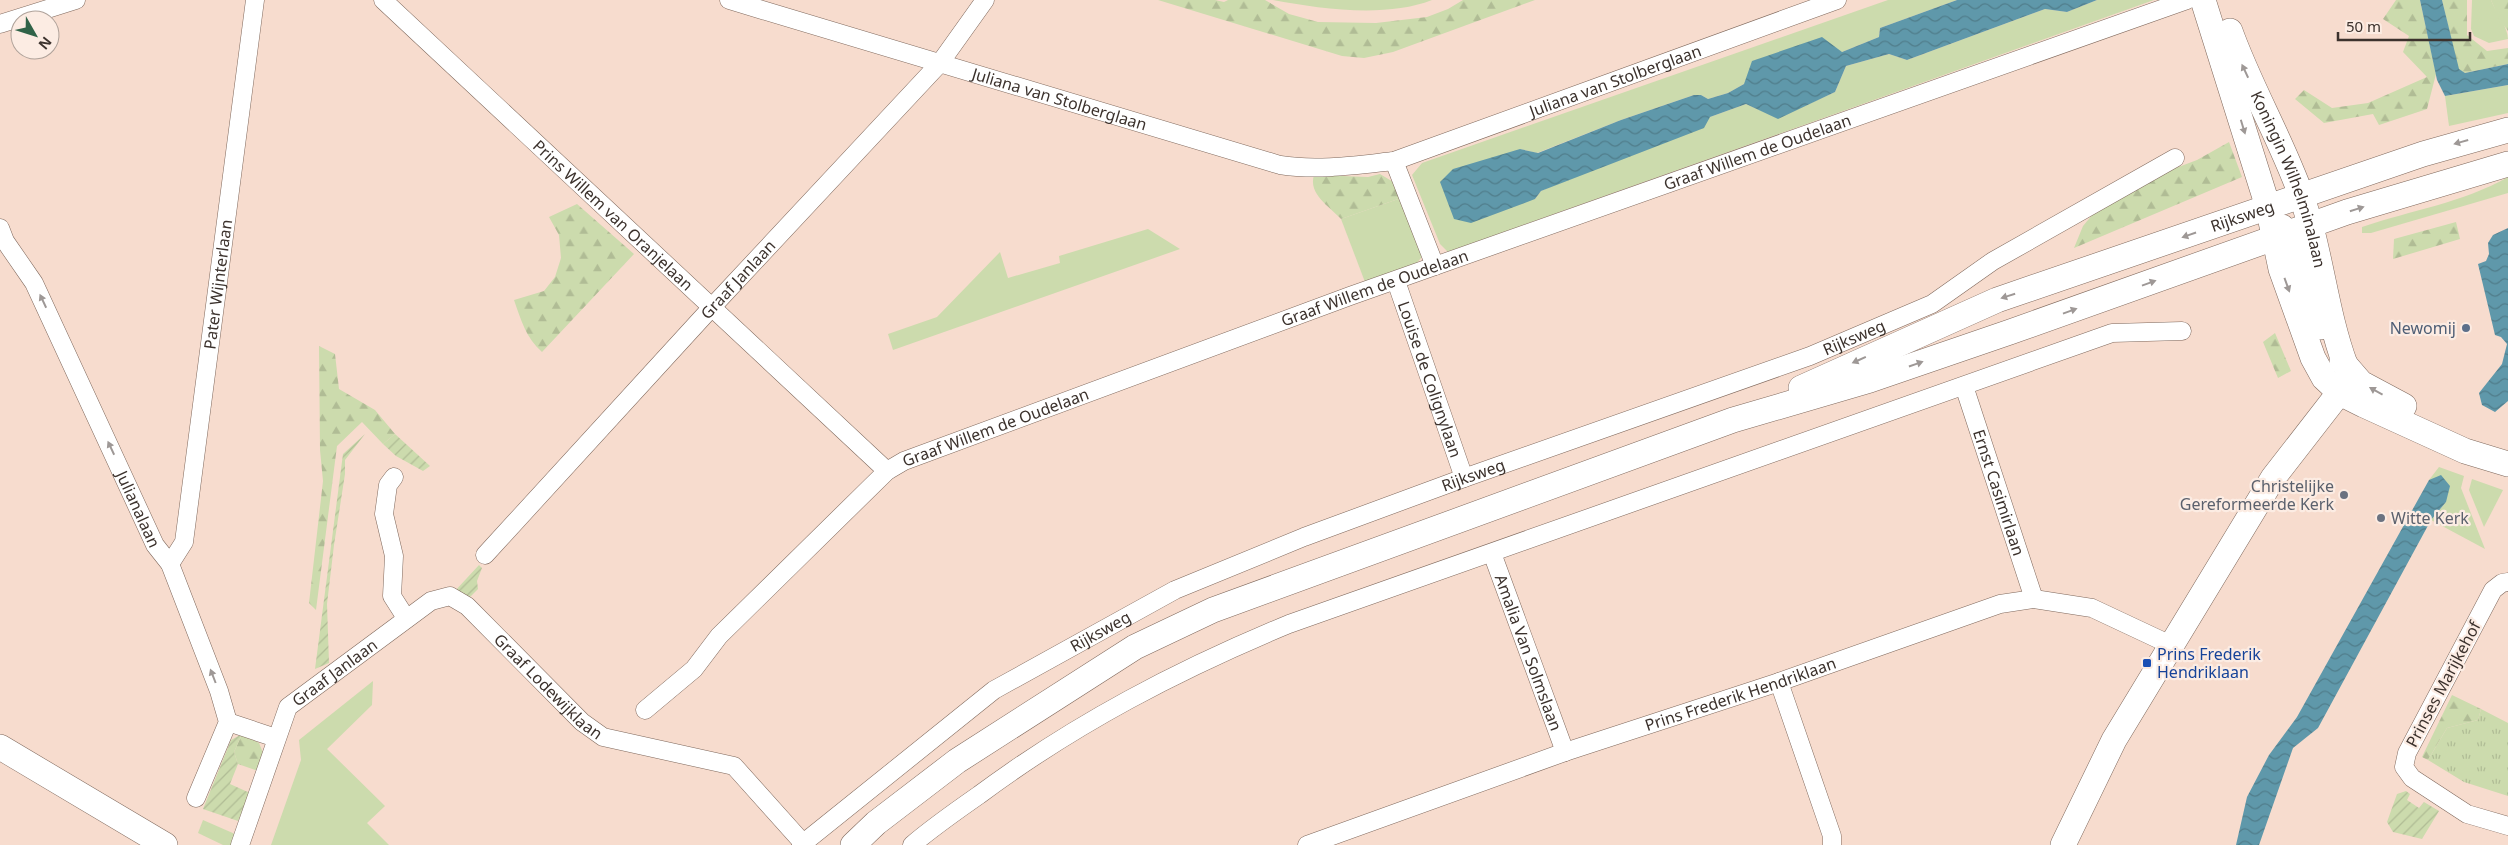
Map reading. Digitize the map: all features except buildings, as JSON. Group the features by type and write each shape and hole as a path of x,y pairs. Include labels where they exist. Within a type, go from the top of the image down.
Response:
{"main road":[{"name":"Koningin Wilhelminalaan","path":"2203,0 2268,207 2280,236 2281,269 2313,358 2324,378 2346,377 2311,225 2301,195 2240,59 2219,0"},
{"name":"Rijksweg","path":"1733,420 1854,362 1989,303 2423,154 2508,130"},
{"name":"Rijksweg","path":"852,845 876,822 957,761 1135,647 1213,610 1733,420 1898,370 2401,194 2508,164"},
{"path":"2063,845 2114,740 2173,646 2273,478 2346,377 2465,451 2508,462"},
{"path":"0,747 165,845"}],"street":[{"path":"0,24 76,0"},
{"name":"Pater Wijnterlaan","path":"170,564 184,542 255,0"},
{"name":"Prins Willem van Oranjelaan","path":"383,0 887,471"},
{"name":"Juliana van Stolberglaan","path":"729,0 1280,166 1294,168 1336,167 1394,160 1837,0"},
{"name":"Graaf Janlaan","path":"485,555 712,307 940,63 985,0"},
{"name":"Graaf Willem de Oudelaan","path":"645,710 694,669 718,636 887,471 904,461 1138,373 1435,266 2187,0"},
{"name":"Rijksweg","path":"802,844 994,690 1175,590 1304,537 1464,478 1810,356 1932,304 1993,261 2175,158"},
{"path":"1394,160 1435,266"},
{"name":"Julianalaan","path":"2,239 34,284 156,544 170,564 219,691 228,722"},
{"name":"Louise de Colignylaan","path":"1396,281 1464,478"},
{"path":"912,845 1032,755 1121,702 1222,652 1289,624 2112,333 2182,331"},
{"name":"Ernst Casimirlaan","path":"1964,386 2034,599"},
{"path":"394,477 388,485 384,514 394,556 392,596 406,618"},
{"name":"Amalia Van Solmslaan","path":"1492,553 1565,752"},
{"name":"Prinses Marijkehof","path":"2508,582 2502,583 2493,590 2407,753 2404,767 2412,778 2467,814 2508,826"},
{"name":"Graaf Janlaan","path":"240,845 288,707 406,618 431,601 450,596"},
{"name":"Graaf Lodewijklaan","path":"450,596 467,606 589,727 603,737 734,766 802,844"},
{"name":"Prins Frederik Hendriklaan","path":"1307,845 1565,752 1779,682 2000,604 2034,599 2092,608 2173,646"},
{"path":"1779,682 1832,836 1832,845"},
{"path":"196,798 228,722 276,738"}],"green space":[{"path":"1158,0 1215,0 1224,2 1228,0 1265,0 1289,14 1318,22 1376,23 1427,17 1448,9 1463,0 1535,0 1393,52 1364,58 1342,56"},
{"path":"1273,0 1432,0 1414,6 1394,9 1353,10 1332,9"},
{"path":"1888,0 1957,0 1880,28 1879,37 1842,52 1744,84 1728,93 1708,99 1701,95 1694,95 1621,120 1537,153 1520,149 1535,199 1541,191 1710,117 1746,104 1778,118 1835,92 1846,66 1889,54 1907,60 2045,9 2067,12 2097,0 2154,0 1448,252 1440,244 1412,175 1422,163"},
{"path":"2396,0 2420,0 2436,74 2427,109 2379,125 2373,114 2324,123 2295,99 2304,90 2332,108 2368,103 2427,77 2403,52 2409,36 2383,19"},
{"path":"2442,0 2467,0 2467,35 2487,51 2508,48 2508,64 2465,73 2458,69"},
{"path":"2472,0 2491,0 2504,25 2508,39 2489,43 2474,36 2471,29"},
{"path":"2491,0 2508,0 2508,31 2499,19"},
{"path":"2508,85 2508,113 2449,126 2445,96"},
{"path":"2229,142 2242,177 2074,248 2083,226 2098,208 2160,174 2197,160"},
{"path":"1380,174 1395,183 1401,198 1341,219 1317,194 1313,182 1314,175 1368,177"},
{"path":"2508,177 2508,193 2371,233 2362,233 2362,227 2455,200"},
{"path":"1401,198 1421,252 1421,258 1416,264 1365,282 1341,219"},
{"path":"577,204 634,254 542,352 528,335 514,300 544,291 555,277 561,258 559,235 549,217"},
{"path":"2456,222 2460,239 2393,259 2394,239"},
{"path":"1148,229 1180,249 893,350 888,334 937,317 1000,252 1008,278 1060,263 1059,256"},
{"path":"2275,333 2291,371 2278,378 2263,342"},
{"path":"319,346 335,354 339,389 375,410 395,434 383,444 362,422 337,446 316,610 309,603 323,481 320,450"},
{"path":"365,434 345,460 345,474 327,604 329,663 315,669 343,454"},
{"path":"395,434 430,466 423,471 396,456 383,444"},
{"path":"2439,467 2464,476 2461,488 2485,549 2431,520 2446,502 2429,480"},
{"path":"2472,479 2503,490 2484,527 2469,490"},
{"path":"479,565 482,568 477,581 478,589 469,598 454,592"},
{"path":"373,681 372,705 327,749 385,806 367,823 389,845 271,845 301,760 299,740"},
{"path":"2452,695 2481,709 2478,720 2447,728 2428,760 2422,757"},
{"path":"2481,709 2508,723 2508,796 2464,782 2428,760 2447,728 2478,720"},
{"path":"242,734 259,743 264,755 258,771 238,764 234,752"},
{"path":"242,734 234,752 238,764 230,784 250,793 238,821 203,809 231,740"},
{"path":"2406,791 2410,794 2407,800 2419,808 2424,802 2439,811 2422,839 2393,832 2387,822 2397,794"},
{"path":"203,820 235,834 231,845 223,845 198,833"}],"water":[{"path":"1957,0 2097,0 2067,12 2045,9 1907,60 1889,54 1846,66 1835,92 1778,119 1746,104 1710,117 1704,128 1541,191 1535,199 1471,223 1454,219 1440,182 1453,169 1520,149 1538,153 1621,120 1694,95 1701,95 1708,99 1728,93 1744,84 1752,61 1822,37 1842,52 1879,37 1880,28"},
{"path":"2420,0 2442,0 2459,69 2465,73 2508,64 2508,85 2445,96 2437,80"},
{"path":"2508,228 2508,401 2495,412 2482,405 2479,393 2502,364 2507,344 2501,337 2495,335 2478,264 2486,261 2489,254 2488,243 2493,235"},
{"path":"2441,475 2450,486 2446,502 2431,520 2318,728 2293,748 2259,845 2236,845 2247,797 2269,755 2297,717 2429,480"}],"place":[{"name":"Newomij","path":"2466,328"},
{"name":"Christelijke Gereformeerde Kerk","path":"2344,495"},
{"name":"Witte Kerk","path":"2381,518"},
{"name":"Prins Frederik Hendriklaan","path":"2147,663"}]}
